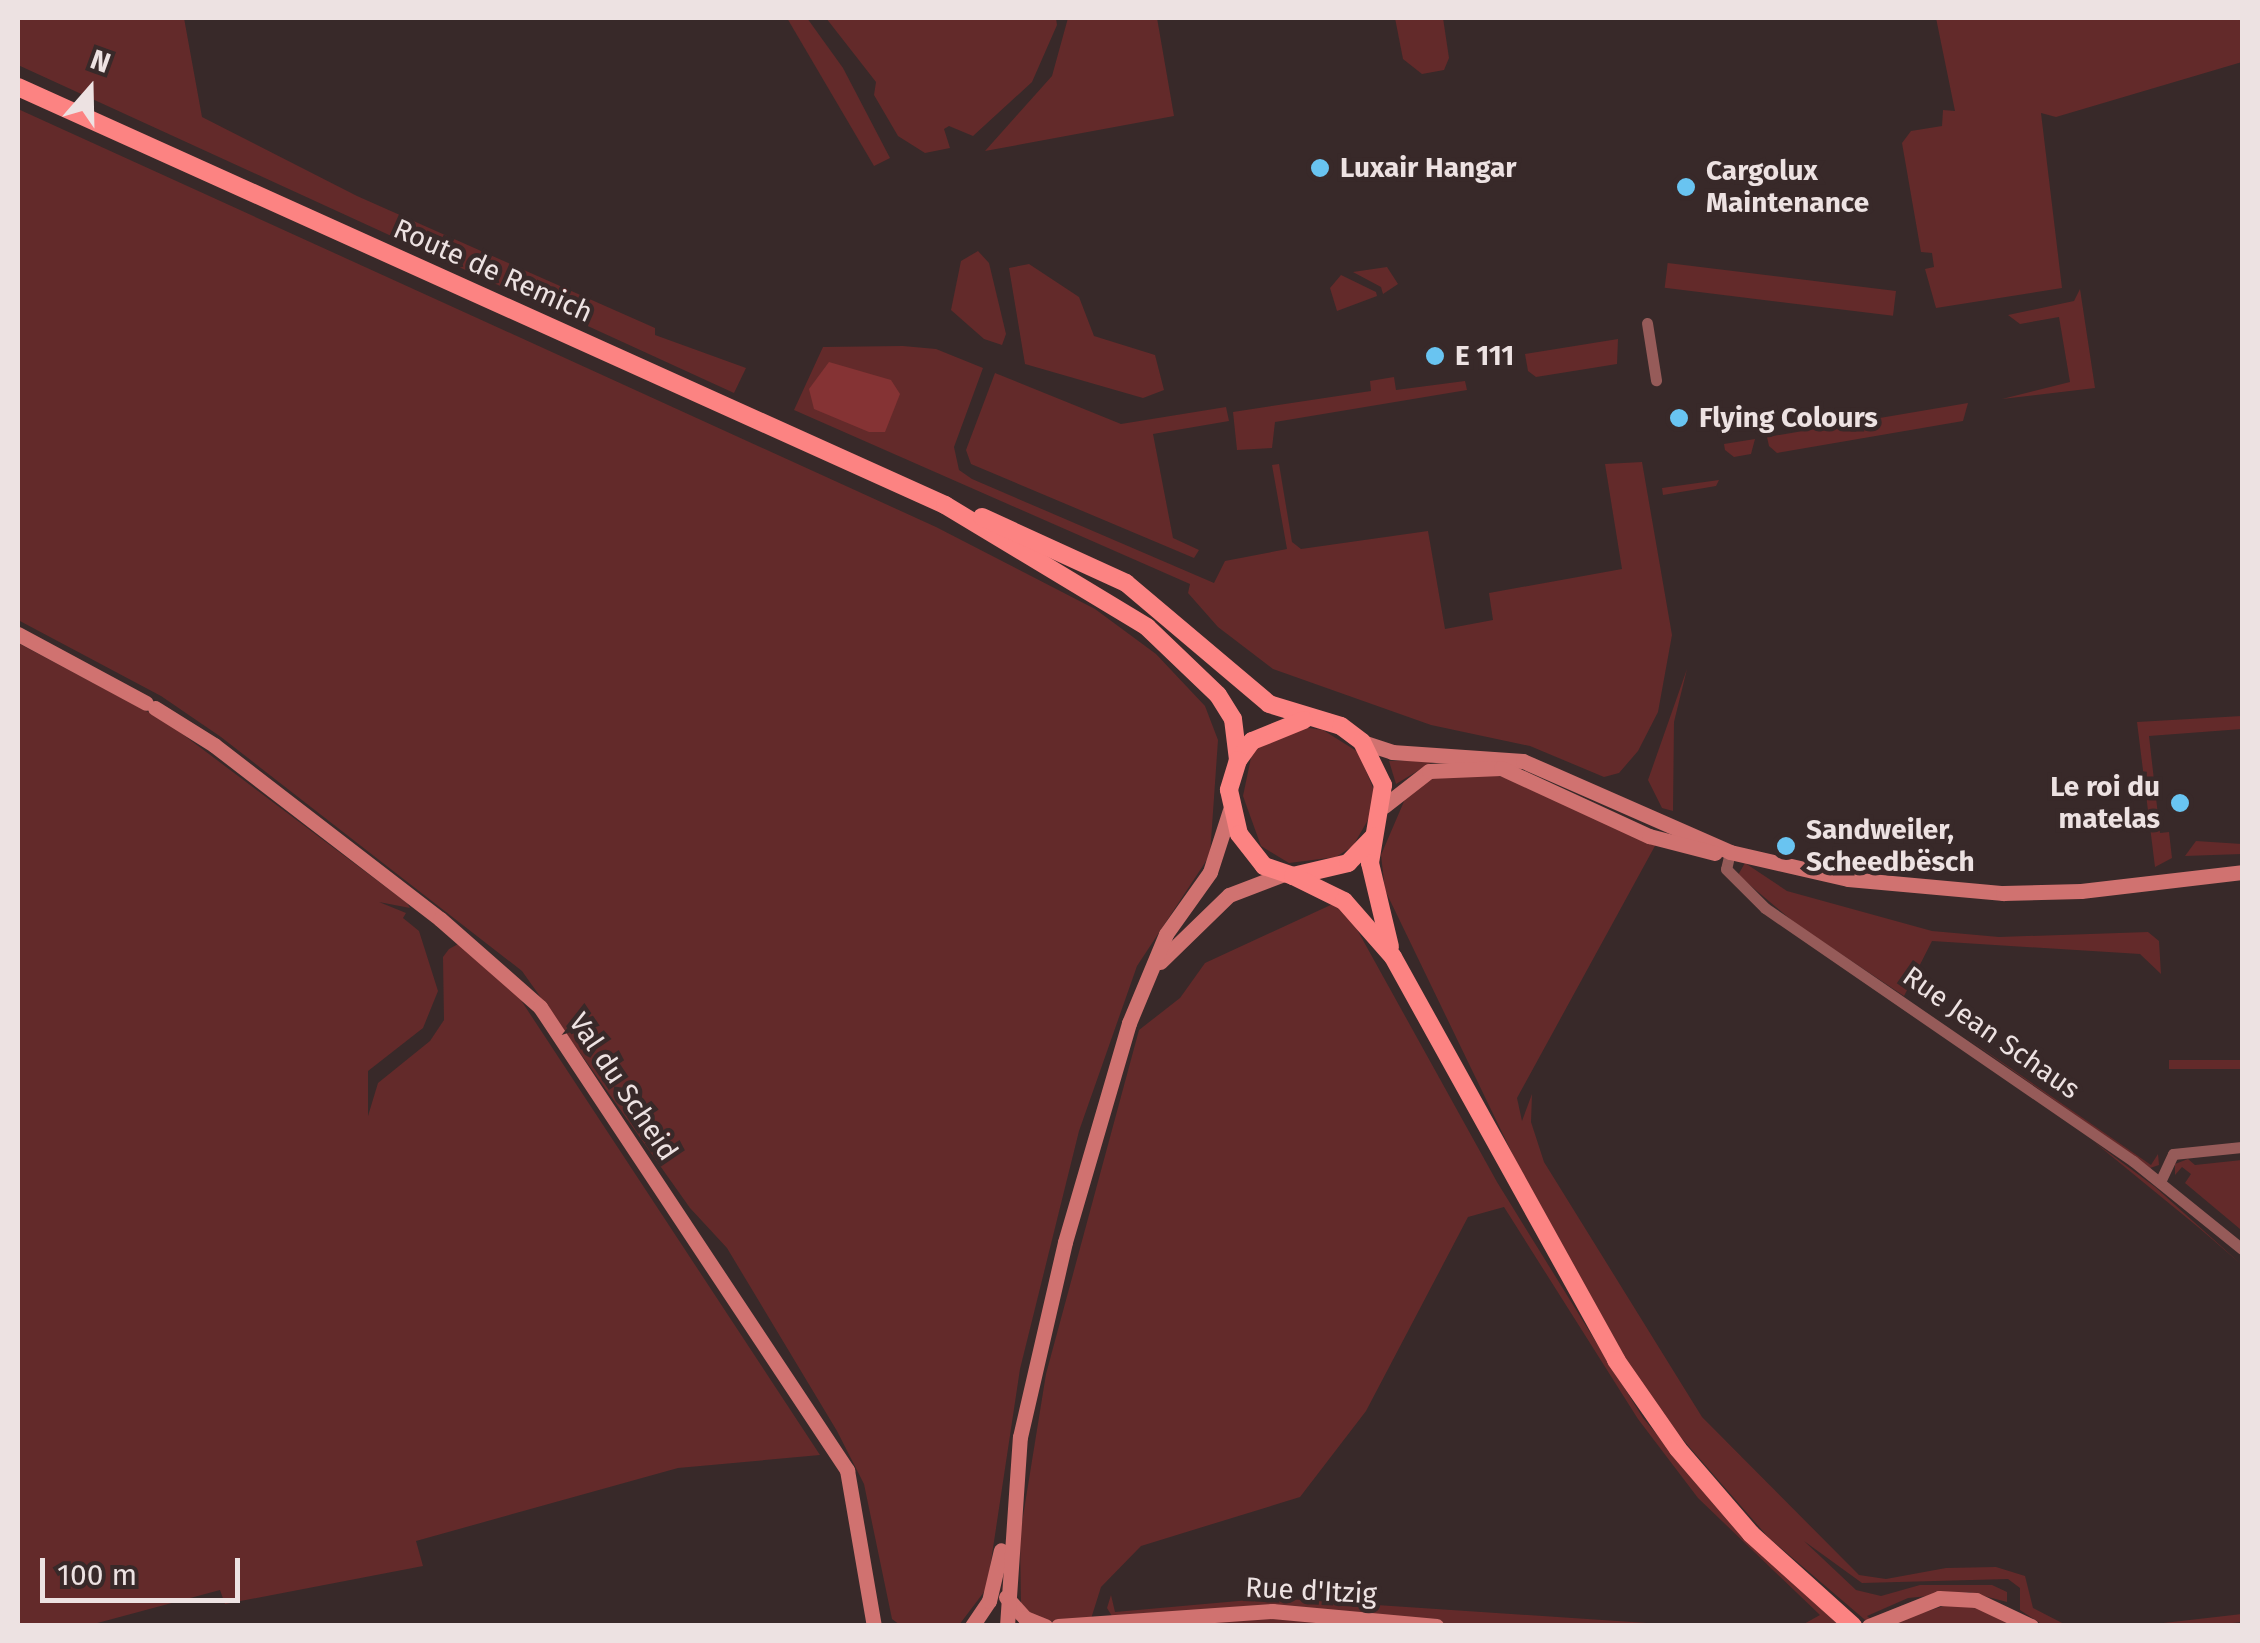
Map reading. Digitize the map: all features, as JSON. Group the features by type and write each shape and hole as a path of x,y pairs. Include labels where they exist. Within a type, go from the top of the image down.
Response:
{"main road":[{"name":"Route de Remich","path":"18,88 945,505 1022,530 1126,583 1211,648 1252,692 1285,711 1314,718"},
{"name":"Route de Remich","path":"945,505 1148,627 1218,695 1233,719 1238,760"},
{"name":"Val du Scheid","path":"18,634 151,705 214,744 425,907 540,1007 847,1470 874,1626"},
{"path":"972,1626 989,1601 1011,1508 1032,1371 1111,1076 1166,934 1210,872 1230,810 1238,760 1274,728 1314,718 1392,752 1523,760 1618,798 1730,852"},
{"path":"1362,742 1378,765 1384,806 1370,863 1393,957"},
{"path":"1384,806 1429,771 1502,768 1554,780 1600,804 1618,798"},
{"path":"1502,768 1551,785 1649,836 1848,878 2004,892 2081,891 2242,872"},
{"path":"1230,810 1251,853 1344,902 1393,957 1632,1384 1711,1491 1853,1626"},
{"path":"1150,973 1218,904 1248,883 1348,863 1376,834"},
{"path":"1007,1626 1011,1508"},
{"path":"1006,1597 1025,1618 1045,1626"},
{"path":"1869,1626 1910,1606 1939,1598 1976,1600 2031,1626"},
{"name":"Rue d'Itzig","path":"1058,1626 1272,1611 1436,1626"},
{"name":"Rue d'Itzig","path":"1120,1626 1184,1615"}],"street":[{"path":"1646,324 1656,380"},
{"name":"Rue Jean Schaus","path":"1730,852 1726,869 1766,908 2160,1182 2242,1249"},
{"path":"2160,1182 2173,1154 2242,1147"}],"shaded area":[{"path":"18,18 184,18 202,117 357,196 655,328 655,335 746,368 734,393 18,65"},
{"path":"787,18 807,18 843,68 890,158 874,166"},
{"path":"826,18 1056,18 1057,25 1032,82 973,136 949,126 944,129 950,148 925,153 898,136 874,95 876,82"},
{"path":"1068,18 1157,18 1174,116 985,151 1052,76"},
{"path":"1395,18 1443,18 1449,58 1444,70 1422,74 1403,59"},
{"path":"1936,18 2242,18 2242,62 2056,117 2041,113 2062,288 1936,308 1925,269 1934,267 1932,253 1921,252 1902,143 1911,131 1942,126 1943,110 1955,111"},
{"path":"18,109 936,527 1095,609 1156,654 1205,706 1218,740 1210,855 1137,966 1079,1131 1020,1369 987,1588 959,1625 900,1625 892,1619 864,1484 837,1431 727,1248 690,1208 522,971 221,737 161,696 18,620"},
{"path":"978,251 989,263 1006,334 1002,345 984,339 951,310 961,261"},
{"path":"1668,263 1896,291 1893,316 1665,288"},
{"path":"1029,264 1079,297 1094,336 1155,355 1164,390 1143,398 1025,364 1009,268"},
{"path":"1387,267 1398,284 1383,294 1381,287 1353,272"},
{"path":"1341,275 1377,296 1337,311 1330,288"},
{"path":"2080,289 2095,388 2002,399 2070,382 2059,317 2020,324 2008,315 2074,301"},
{"path":"1618,339 1617,364 1536,377 1528,371 1525,354"},
{"path":"823,347 936,349 983,368 954,447 959,470 972,479 1214,583 1225,561 1287,549 1272,465 1279,464 1292,542 1301,549 1428,531 1445,629 1493,620 1489,593 1622,569 1605,464 1642,462 1672,635 1658,712 1638,751 1619,773 1604,777 1530,746 1431,725 1273,669 1218,627 1188,593 1190,584 794,410"},
{"path":"829,362 891,380 900,394 885,432 869,432 814,409 809,389"},
{"path":"995,373 1121,424 1226,407 1229,421 1153,434 1173,538 1199,550 1194,558 971,464 966,450"},
{"path":"1394,377 1396,390 1465,381 1467,390 1275,422 1272,448 1237,450 1233,412 1371,391 1370,381"},
{"path":"1968,403 1963,421 1777,453 1769,446 1767,437"},
{"path":"1755,439 1751,454 1734,457 1725,450 1724,444"},
{"path":"1719,480 1716,486 1663,495 1662,488"},
{"path":"18,643 165,721 407,903 410,908 379,902 406,913 403,918 419,931 438,991 423,1028 368,1071 368,1116 378,1083 430,1041 444,1020 443,957 449,949 460,943 509,982 820,1455 678,1468 416,1541 423,1566 225,1604 220,1590 90,1625 18,1625"},
{"path":"1687,669 1674,722 1673,811 1662,808 1648,780"},
{"path":"2242,716 2242,729 2149,736 2160,833 2169,832 2172,858 2155,867 2137,722"},
{"path":"1303,727 1323,730 1358,752 1374,790 1373,811 1353,846 1336,857 1289,863 1261,846 1243,796 1253,748"},
{"path":"1389,761 1434,761 1396,784"},
{"path":"1477,771 1515,780 1656,844 1517,1098 1522,1121 1532,1094 1531,1122 1544,1162 1702,1417 1859,1575 1886,1579 1946,1568 1996,1567 2025,1576 2033,1608 2066,1625 2043,1625 2020,1610 2020,1588 2008,1579 1862,1583 1804,1541 1856,1590 1881,1596 1920,1585 1992,1585 2007,1592 2007,1602 1969,1592 1908,1598 1867,1616 1877,1625 1871,1625 1768,1537 1671,1426 1626,1362 1540,1211 1385,890 1381,855 1408,792 1432,777"},
{"path":"2196,841 2242,844 2242,854 2185,856"},
{"path":"1745,863 1787,891 1932,931 1999,937 2148,932 2159,941 2161,974 2140,954 1932,941 1904,996 1796,924 1738,875"},
{"path":"1335,903 1349,915 1497,1182 1643,1418 1745,1538 1842,1625 1802,1625 1820,1615 1698,1498 1638,1419 1504,1207 1468,1217 1366,1411 1300,1497 1141,1546 1101,1587 1090,1622 1037,1621 1021,1606 1020,1535 1046,1374 1139,1030 1180,998 1205,963"},
{"path":"1961,1034 2151,1165 2158,1154 2159,1165 2150,1168"},
{"path":"2169,1060 2242,1060 2242,1069 2169,1069"},
{"path":"2093,1141 2155,1187 2242,1265 2198,1227"},
{"path":"2188,1159 2195,1165 2242,1160 2240,1229 2185,1183 2191,1174 2182,1167 2175,1175 2175,1164"},
{"path":"1111,1595 1115,1612 1272,1598 1677,1625 1133,1626 1115,1621 1107,1608"},
{"path":"1950,1604 1975,1607 2018,1626 1882,1626"},
{"path":"2242,1614 2242,1622 2146,1625"}],"place":[{"name":"Luxair Hangar","path":"1320,168"},
{"name":"Cargolux Maintenance","path":"1686,187"},
{"name":"E 111","path":"1435,356"},
{"name":"Flying Colours","path":"1679,418"},
{"name":"Le roi du matelas","path":"2180,803"},
{"name":"Sandweiler, Scheedbësch","path":"1786,846"}]}
